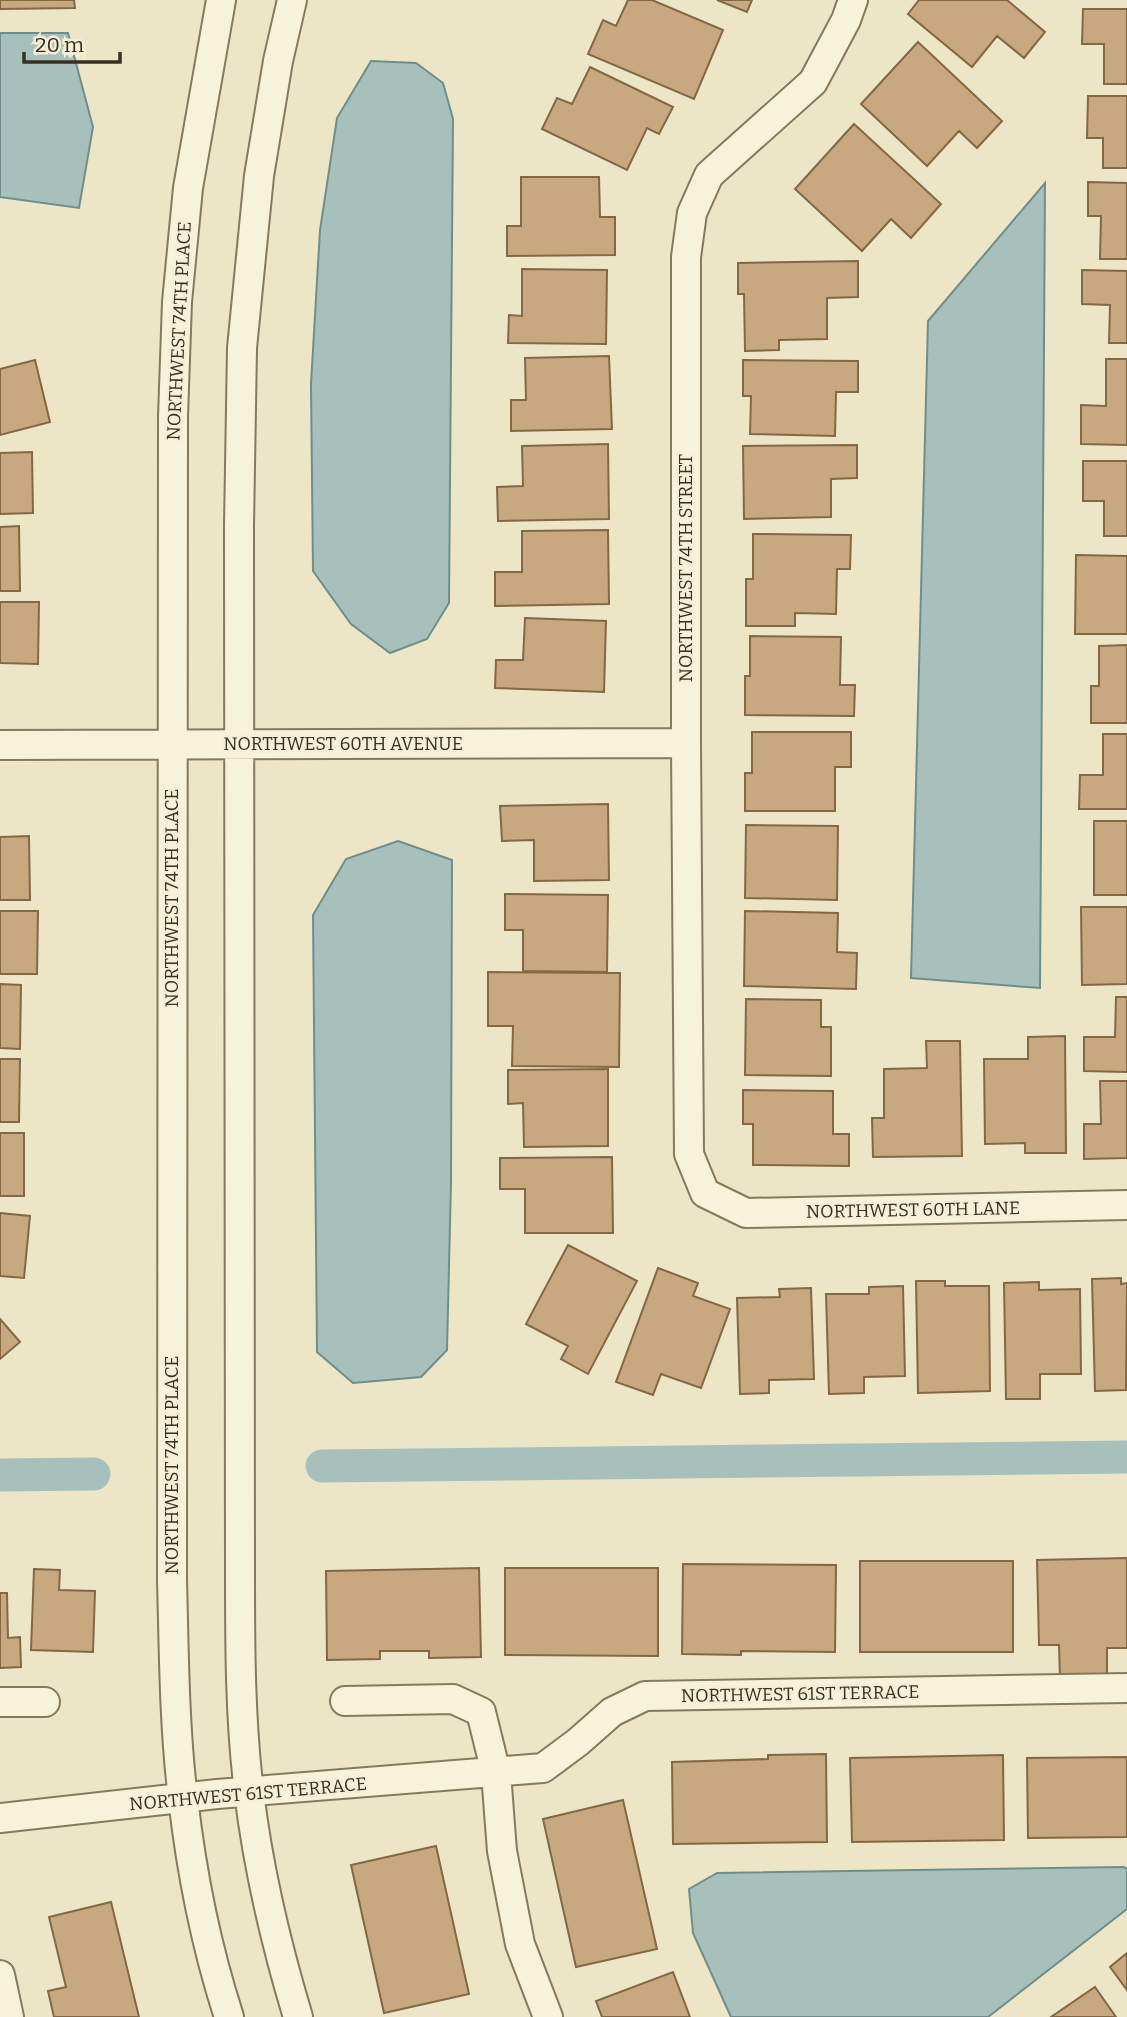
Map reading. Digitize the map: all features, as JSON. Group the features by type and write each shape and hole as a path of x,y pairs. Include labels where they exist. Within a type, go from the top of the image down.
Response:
{"street":[{"name":"NORTHWEST 74TH PLACE","path":"221,0 188,188 177,302 173,416 172,1580 174,1698 183,1798 194,1868 217,1979 229,2017"},
{"path":"292,0 278,61 259,176 242,348 239,526 240,1624 241,1689 249,1792 260,1861 285,1975 299,2017"},
{"name":"NORTHWEST 74TH STREET","path":"705,1193 689,1154 686,257 692,213 709,175 813,82 846,20 853,0"},
{"name":"NORTHWEST 60TH AVENUE","path":"0,745 686,743"},
{"name":"NORTHWEST 60TH LANE","path":"705,1193 746,1213 1127,1205"},
{"name":"NORTHWEST 61ST TERRACE","path":"0,1818 183,1798 543,1768 579,1742 612,1712 645,1696 1127,1688"},
{"path":"345,1701 453,1699 481,1712 496,1773 502,1851 520,1944 548,2017"},
{"path":"0,1702 45,1702"},
{"path":"0,1975 9,2017"}],"water":[{"path":"0,33 68,33 93,127 79,208 0,197"},
{"path":"371,61 416,63 443,83 453,119 449,603 427,639 390,653 351,624 313,571 311,384 320,230 337,118"},
{"path":"1045,183 1040,988 911,978 928,321"},
{"path":"398,841 452,860 451,1182 447,1350 421,1377 353,1383 317,1352 313,915 346,859"},
{"path":"1127,1869 1127,1909 988,2017 731,2017 693,1933 689,1889 717,1873"}],"building":[{"path":"0,0 74,0 75,8 0,9"},
{"path":"628,0 652,0 723,30 694,99 588,54 603,20 616,26"},
{"path":"717,0 752,0 747,12"},
{"path":"919,0 1007,0 1045,32 1024,58 997,36 972,67 908,14"},
{"path":"1083,9 1127,9 1127,84 1104,84 1104,44 1082,44"},
{"path":"918,42 1002,121 977,148 959,131 927,166 861,104"},
{"path":"590,67 673,107 659,134 647,128 627,170 542,129 557,98 572,104"},
{"path":"1088,96 1127,96 1127,168 1103,168 1103,138 1087,138"},
{"path":"854,124 941,204 911,238 891,219 862,251 795,189"},
{"path":"521,177 599,177 600,217 615,217 615,255 507,256 507,226 521,226"},
{"path":"1088,182 1127,183 1127,259 1100,259 1101,216 1088,216"},
{"path":"858,261 858,297 827,298 827,339 779,340 779,350 745,351 744,294 738,294 738,263"},
{"path":"522,269 607,270 606,344 508,343 509,315 522,316"},
{"path":"1082,270 1127,271 1127,343 1109,343 1110,305 1082,304"},
{"path":"609,356 612,429 511,431 511,400 526,400 525,358"},
{"path":"1106,359 1127,359 1127,445 1081,444 1081,405 1106,406"},
{"path":"35,360 50,422 0,435 0,369"},
{"path":"743,360 858,361 858,392 836,392 835,436 750,434 751,396 743,396"},
{"path":"608,444 609,519 498,521 497,487 523,486 522,446"},
{"path":"857,445 857,478 831,479 831,517 744,519 743,446"},
{"path":"32,452 33,513 0,514 0,453"},
{"path":"1083,461 1127,461 1127,536 1104,536 1104,501 1083,501"},
{"path":"19,526 20,591 0,591 0,527"},
{"path":"608,530 609,604 495,606 495,572 522,572 522,531"},
{"path":"753,534 851,535 850,569 837,569 836,614 795,613 795,626 746,626 746,579 753,579"},
{"path":"1076,555 1127,556 1127,634 1075,634"},
{"path":"0,602 39,602 38,664 0,663"},
{"path":"525,618 606,621 604,692 495,688 496,660 523,660"},
{"path":"750,636 841,637 840,685 855,685 854,716 745,715 745,676 750,676"},
{"path":"1127,645 1127,723 1091,723 1091,686 1099,686 1099,646"},
{"path":"752,732 851,732 851,767 835,767 835,811 745,811 745,773 752,773"},
{"path":"1103,734 1127,734 1127,809 1079,809 1080,775 1103,775"},
{"path":"608,804 609,880 534,881 534,840 502,841 500,806"},
{"path":"1094,821 1127,821 1127,895 1094,895"},
{"path":"746,825 838,826 837,900 745,898"},
{"path":"29,836 30,900 0,900 0,837"},
{"path":"505,894 608,895 607,972 523,971 523,930 505,930"},
{"path":"1081,907 1127,907 1127,984 1082,985"},
{"path":"0,911 38,911 37,974 0,974"},
{"path":"745,911 838,913 837,952 857,953 856,989 744,986"},
{"path":"488,972 620,973 619,1067 512,1066 513,1026 488,1026"},
{"path":"0,984 21,985 20,1049 0,1048"},
{"path":"1116,997 1127,997 1127,1072 1084,1071 1084,1037 1115,1037"},
{"path":"746,999 821,1000 821,1027 831,1027 831,1076 745,1075"},
{"path":"1065,1036 1066,1153 1025,1153 1025,1143 985,1144 984,1059 1028,1059 1028,1037"},
{"path":"926,1041 960,1041 962,1156 873,1157 872,1118 884,1118 884,1069 927,1068"},
{"path":"0,1059 20,1059 19,1122 0,1122"},
{"path":"608,1069 608,1146 524,1147 523,1103 508,1104 508,1070"},
{"path":"1100,1081 1127,1081 1127,1158 1084,1159 1084,1124 1101,1124"},
{"path":"743,1090 833,1091 833,1134 849,1134 849,1166 753,1165 753,1124 743,1124"},
{"path":"0,1133 24,1133 24,1196 0,1196"},
{"path":"612,1157 613,1233 525,1233 525,1189 500,1189 500,1158"},
{"path":"0,1213 30,1216 24,1278 0,1276"},
{"path":"568,1245 637,1281 588,1374 561,1359 568,1346 526,1324"},
{"path":"658,1268 698,1283 693,1296 730,1309 701,1388 661,1374 653,1395 616,1382"},
{"path":"1121,1278 1121,1284 1127,1283 1126,1390 1095,1391 1092,1279"},
{"path":"916,1281 945,1281 945,1286 989,1286 990,1391 918,1393"},
{"path":"1039,1282 1039,1290 1080,1289 1081,1374 1040,1374 1040,1399 1006,1399 1004,1283"},
{"path":"903,1286 905,1376 864,1377 864,1393 829,1394 826,1294 869,1294 869,1287"},
{"path":"811,1288 814,1379 769,1380 769,1393 740,1394 737,1298 780,1297 779,1289"},
{"path":"0,1319 20,1342 0,1359"},
{"path":"1127,1558 1127,1648 1107,1648 1107,1677 1060,1679 1059,1645 1039,1645 1037,1560"},
{"path":"860,1561 1013,1561 1013,1652 860,1652"},
{"path":"683,1564 836,1565 835,1652 741,1651 741,1655 682,1654"},
{"path":"479,1568 481,1657 429,1658 429,1651 380,1651 380,1659 327,1660 326,1571"},
{"path":"505,1568 658,1568 658,1656 505,1655"},
{"path":"34,1569 60,1570 59,1590 95,1591 93,1652 31,1650"},
{"path":"0,1593 7,1593 8,1638 20,1637 21,1667 0,1668"},
{"path":"826,1754 827,1842 673,1844 672,1762"},
{"path":"1003,1755 1004,1840 852,1842 850,1758"},
{"path":"1127,1757 1127,1837 1028,1838 1027,1758"},
{"path":"623,1800 657,1949 576,1967 543,1819"},
{"path":"436,1846 469,1994 384,2013 351,1865"},
{"path":"111,1902 139,2017 54,2017 48,1991 66,1987 49,1917"},
{"path":"1127,1953 1127,1990 1110,1967"},
{"path":"673,1972 690,2017 602,2017 596,2001"},
{"path":"1095,1987 1116,2017 1051,2017"}],"waterway":[{"path":"322,1466 1127,1457"},
{"path":"0,1475 94,1474"}]}
